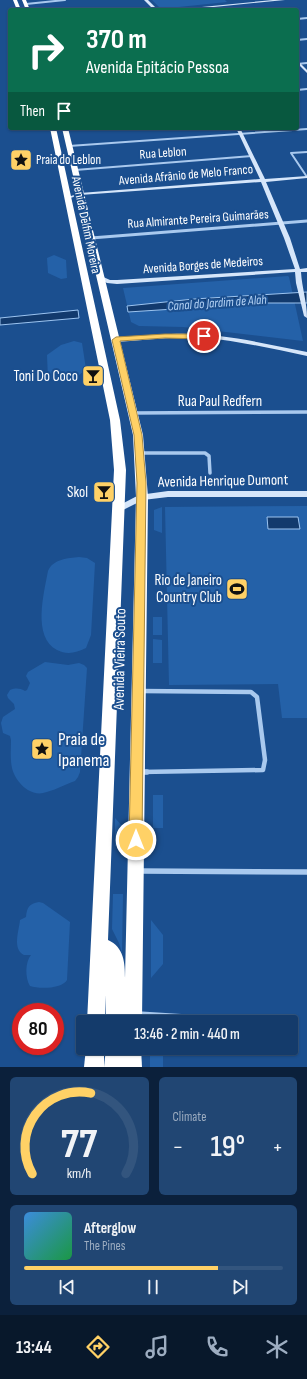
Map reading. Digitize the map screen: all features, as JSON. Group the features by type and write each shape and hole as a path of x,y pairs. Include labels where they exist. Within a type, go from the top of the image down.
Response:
{"highway":[{"name":"Avenida Delfim Moreira","path":"52,130 94,328"},
{"name":"Avenida Delfim Moreira","path":"65,130 112,324"},
{"path":"88,294 97,301 104,328 116,340"},
{"name":"Avenida Vieira Souto","path":"112,324 138,435 142,498 133,1015"},
{"name":"Avenida Vieira Souto","path":"94,328 118,442 120,470 96,1015"},
{"path":"100,946 107,947 116,961 115,1015"},
{"path":"94,1067 95,1055"},
{"path":"114,1067 115,1055"},
{"path":"132,1055 132,1067"}],"main road":[{"path":"146,0 154,8"},
{"path":"231,0 240,8"},
{"path":"194,8 283,0"},
{"path":"299,64 307,72"},
{"path":"239,130 252,156 281,223 298,270 307,316"},
{"name":"Avenida Afrânio de Melo Franco","path":"67,198 80,194 307,177"},
{"name":"Avenida Borges de Medeiros","path":"101,278 109,282 117,282 307,270"},
{"path":"116,340 165,336 204,336 307,354"},
{"name":"Avenida Henrique Dumont","path":"119,510 142,498 168,494 307,494"}],"street":[{"path":"25,2 65,0"},
{"path":"69,146 290,130"},
{"path":"307,152 291,154 307,177"},
{"name":"Rua Leblon","path":"75,170 252,156"},
{"name":"Rua Almirante Pereira Guimarães","path":"91,238 307,221"},
{"name":"Rua Paul Redfern","path":"132,413 307,412"},
{"path":"139,453 205,453 209,456 210,473"},
{"path":"137,772 263,770 265,760 257,698 250,692 138,691"},
{"path":"135,871 307,872"}],"shaded area":[{"path":"152,0 225,0 227,2 169,8 159,7"},
{"path":"54,255 66,260 67,278 61,279 48,273 47,258"},
{"path":"288,276 303,341 183,327 139,326 131,322 123,288"},
{"path":"74,341 82,343 86,369 77,377 48,379 47,355 61,345"},
{"name":"Rio de Janeiro Country Club","path":"307,506 307,718 282,718 278,684 169,685 165,507"},
{"path":"162,507 162,533 154,530 154,510"},
{"path":"79,557 87,558 95,563 91,635 86,648 68,653 57,650 49,644 44,635 42,625 42,602 50,567 61,560"},
{"path":"153,617 162,617 162,635 153,635"},
{"path":"153,639 162,640 162,663 153,663"},
{"path":"45,662 68,665 79,663 87,668 80,772 75,781 51,791 38,793 28,790 16,778 11,765 10,736 3,733 1,723 3,717 15,709 14,704 7,695 10,690 27,690 30,683 26,676 28,672"},
{"path":"153,795 163,795 163,828 153,828"},
{"path":"115,818 125,829 125,846 115,846"},
{"path":"113,894 123,894 122,953 112,929"},
{"path":"39,902 43,903 70,922 67,980 55,987 39,988 30,986 27,979 26,970 31,955 24,955 20,952 17,944 20,920 26,917 29,906"},
{"path":"151,920 163,935 163,964 151,978"},
{"path":"150,1055 163,1055 163,1067 150,1067"}],"water":[{"name":"Canal do Jardim de Alah","path":"307,292 307,303 267,303 128,312 127,306 194,299"},
{"path":"78,310 79,318 0,325 0,318"},
{"path":"267,517 298,517 300,529 268,529"}],"place":[{"name":"Praia do Leblon","path":"21,160"},
{"name":"Toni Do Coco","path":"93,376"},
{"name":"Skol","path":"104,492"},
{"name":"Rio de Janeiro Country Club","path":"237,589"},
{"name":"Praia de Ipanema","path":"42,749"}],"route":[{"path":"136,840 142,483 138,435 116,340 165,336 204,336"}]}
